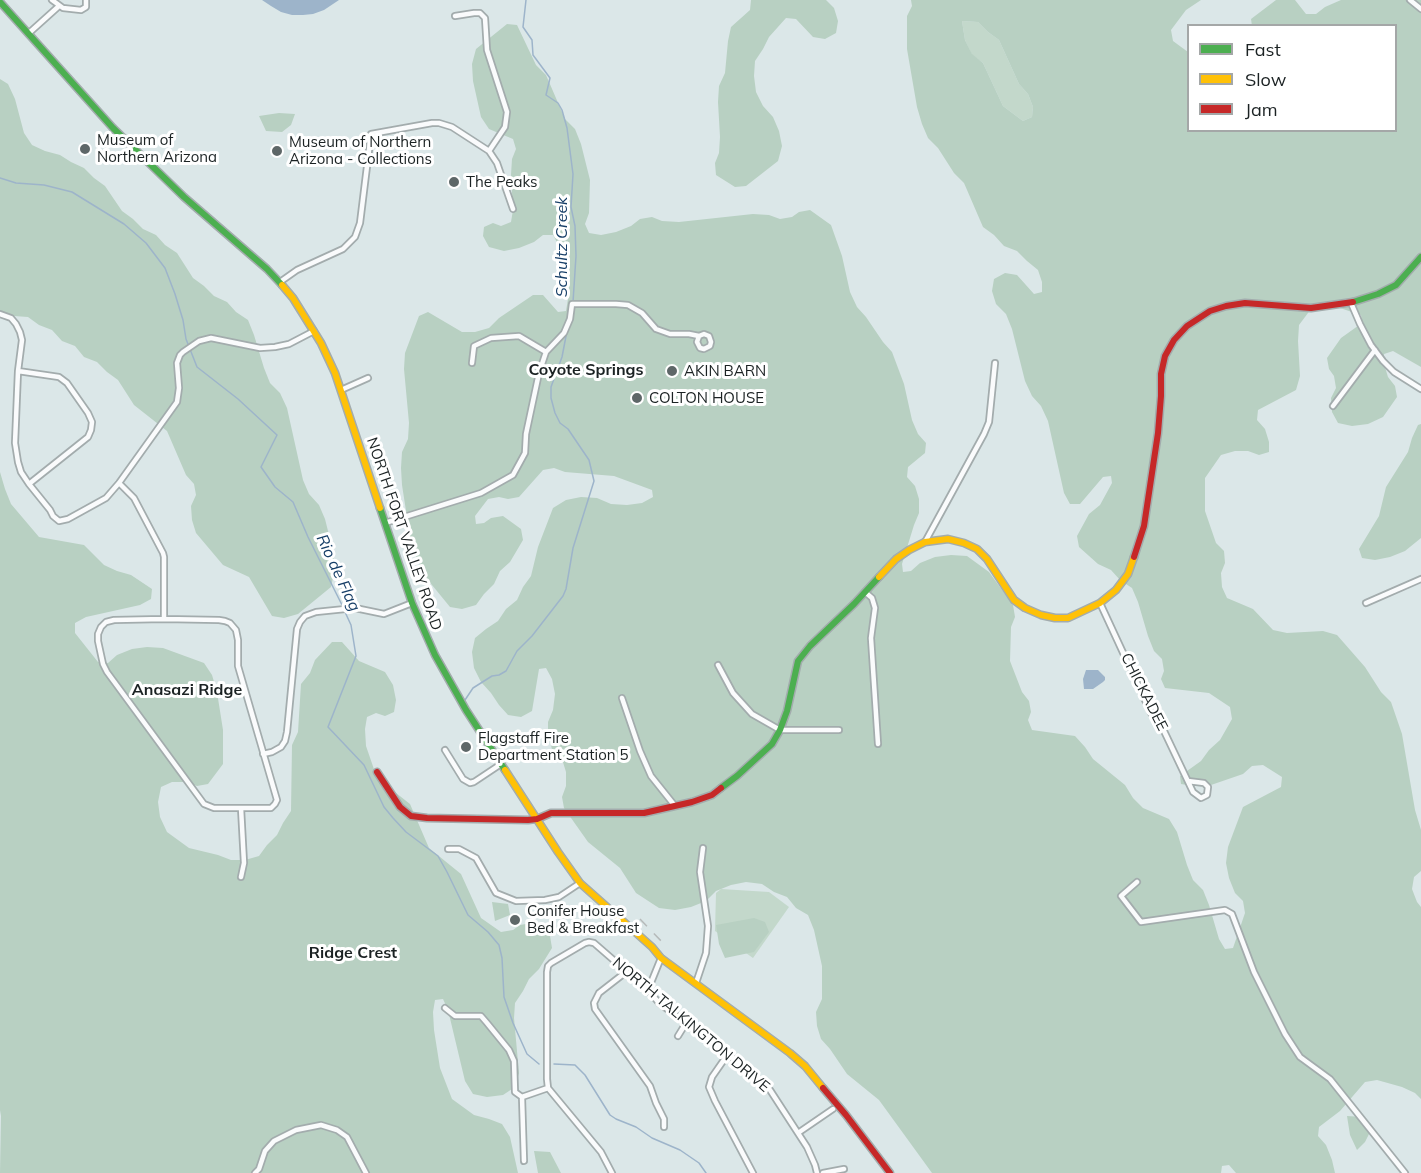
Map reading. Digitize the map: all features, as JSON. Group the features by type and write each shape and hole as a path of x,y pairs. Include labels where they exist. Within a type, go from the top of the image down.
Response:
{"main road":[{"name":"NORTH FORT VALLEY ROAD","path":"0,2 109,125 184,197 280,282 314,331 341,390 412,603 441,668 466,710 580,883 662,957 805,1066 890,1173"},
{"path":"377,772 400,807 411,816 427,818 528,820 551,813 644,813 712,795 772,744 787,711 798,662 810,646 896,559 925,542 948,539 977,549 987,559 1014,600 1025,608 1055,618 1068,618 1082,613 1100,603 1116,590 1128,574 1136,553 1144,526 1158,433 1161,374 1165,356 1174,340 1187,326 1210,311 1245,303 1311,308 1351,303 1396,285 1421,257"}],"street":[{"path":"52,0 63,8 81,10 86,7 87,0"},
{"path":"1410,0 1421,9"},
{"path":"29,33 59,6"},
{"path":"454,15 480,13 485,18 487,50 507,112 505,127 489,151"},
{"path":"280,282 297,270 343,249 355,237 360,223 370,134 432,123 452,127 489,151 497,163 513,209"},
{"path":"1351,303 1375,350 1394,372 1421,389"},
{"path":"385,523 481,493 513,475 525,453 526,434 539,373 546,352 564,333 570,319 572,304 628,306 642,313 656,329 670,334 699,336"},
{"path":"0,314 10,318 20,332 22,340 18,371 16,452 21,472 59,521 68,519 106,498 119,483 177,402 179,388 177,363 183,352 200,341 211,338 261,348 275,347 289,344 314,331"},
{"path":"471,363 474,346 491,338 519,336 546,352"},
{"path":"1333,406 1375,350"},
{"path":"925,542 989,422 995,363"},
{"path":"18,371 59,377 68,383 92,422 88,437 29,484"},
{"path":"341,390 368,378"},
{"path":"119,483 134,498 164,557 164,619"},
{"path":"1366,603 1421,579"},
{"path":"865,592 872,598 875,608 871,638 878,744"},
{"path":"263,754 272,752 285,741 297,629 305,616 355,608 384,614 412,603"},
{"name":"CHICKADEE","path":"1100,603 1151,713 1164,731 1193,792 1202,798 1207,795 1208,787 1204,783 1188,781"},
{"path":"164,619 219,620 233,626 238,635 238,666 276,795 277,800 271,808 214,808 204,804 107,672 98,640 101,627 106,622 164,619"},
{"path":"718,665 733,693 752,714 780,730 839,730"},
{"path":"622,698 651,776 675,806"},
{"path":"445,750 463,779 470,783 501,764"},
{"path":"241,808 244,863 241,877"},
{"path":"696,983 706,953 708,926 700,872 704,848"},
{"path":"447,849 459,849 476,858 495,893 516,901 559,897 580,883"},
{"path":"1137,882 1121,896 1141,922 1223,910 1232,914 1254,972 1285,1034 1300,1057 1330,1079 1405,1173"},
{"name":"NORTH TALKINGTON DRIVE","path":"548,1088 548,966 585,943 594,943 648,990 659,1003 728,1054 770,1090 807,1147 817,1173"},
{"path":"648,990 662,957"},
{"path":"626,972 599,993 594,1003 595,1009 650,1086 664,1127"},
{"path":"445,1008 455,1016 481,1016 509,1050 514,1060 515,1092 522,1097"},
{"path":"678,1036 686,1023"},
{"path":"728,1054 712,1077 709,1087 753,1173"},
{"path":"522,1097 548,1088 601,1152 612,1173"},
{"path":"522,1097 524,1161"},
{"path":"798,1133 833,1109"},
{"path":"255,1173 259,1169 265,1151 274,1141 296,1130 321,1125 337,1130 347,1137 366,1173"},
{"path":"822,1173 844,1169"}],"green space":[{"path":"751,0 826,0 834,8 838,21 836,33 825,39 813,37 796,19 786,18 769,37 755,61 754,76 756,92 763,106 773,117 782,146 778,161 746,186 735,187 716,175 715,163 719,153 720,137 719,86 725,73 731,27 750,10"},
{"path":"911,0 1201,0 1186,10 1171,30 1173,41 1187,51 1187,132 1397,132 1397,24 1252,24 1251,19 1276,0 1295,0 1306,14 1316,14 1341,0 1421,0 1421,367 1393,351 1384,354 1384,364 1388,377 1395,386 1397,397 1383,417 1368,424 1352,426 1338,423 1332,412 1331,398 1336,388 1327,358 1341,338 1362,323 1361,315 1325,303 1314,305 1299,325 1300,376 1296,390 1258,410 1257,420 1265,429 1269,452 1259,455 1248,451 1235,451 1221,455 1205,478 1205,511 1216,543 1224,551 1225,563 1221,573 1222,587 1227,598 1253,609 1273,630 1287,633 1323,631 1337,635 1365,667 1381,692 1391,702 1402,734 1415,810 1421,830 1421,871 1414,877 1412,889 1421,907 1421,1099 1415,1093 1402,1087 1377,1080 1365,1082 1340,1111 1319,1127 1318,1136 1326,1145 1335,1173 1236,1173 1229,1165 1222,1166 1221,1173 932,1173 879,1100 847,1074 821,1039 816,1012 822,999 822,966 814,930 808,915 796,908 787,897 762,884 746,882 731,885 716,891 706,901 675,910 659,908 636,893 620,868 588,842 564,808 562,797 566,786 566,772 562,759 552,749 548,736 548,722 553,710 555,694 552,679 546,668 539,669 532,711 521,717 508,715 481,682 474,668 472,652 475,638 498,621 506,609 517,600 531,576 538,547 553,508 566,500 581,497 597,498 611,504 642,503 653,497 652,490 614,476 565,472 554,468 543,470 519,497 488,499 475,516 476,524 503,516 521,529 523,540 510,562 500,571 494,584 476,605 462,609 450,607 423,574 411,543 401,468 402,452 408,439 409,423 404,369 405,353 419,316 428,312 462,332 475,332 489,328 499,318 533,295 543,295 558,312 566,311 568,299 564,263 553,235 543,235 534,242 504,251 489,247 483,236 484,227 493,223 501,226 511,222 513,210 512,159 516,149 513,139 489,129 481,117 473,81 472,64 476,49 507,24 517,25 536,65 546,75 565,119 575,129 581,144 590,180 589,213 585,224 589,233 601,235 616,232 631,226 640,219 652,217 662,221 679,222 753,214 769,215 780,219 810,210 831,225 842,256 850,292 857,307 892,352 904,384 912,420 918,434 926,443 925,453 908,467 907,477 915,486 919,499 919,513 902,564 903,572 911,571 920,563 935,557 951,555 967,556 989,572 1013,605 1015,617 1011,627 1010,661 1022,692 1029,701 1031,712 1028,720 1032,730 1075,736 1093,759 1125,785 1143,808 1169,819 1177,832 1193,880 1203,890 1219,939 1225,949 1233,948 1245,913 1243,901 1235,893 1229,878 1226,863 1228,847 1243,807 1281,787 1282,777 1263,765 1252,766 1243,774 1211,785 1181,784 1180,776 1201,761 1220,740 1232,719 1230,707 1209,693 1165,688 1161,679 1164,671 1162,659 1154,651 1132,588 1111,570 1098,564 1079,547 1077,536 1089,514 1100,505 1112,483 1111,476 1103,477 1080,504 1070,504 1064,493 1048,421 1025,381 1012,329 1006,314 996,304 992,291 994,279 1005,273 1017,275 1034,294 1042,292 1042,282 1038,270 1017,251 1004,246 983,227 964,183 928,138 917,107 907,49 907,16 912,6","holes":["962,21 978,22 999,40 1019,84 1028,94 1033,107 1032,117 1023,121 1003,106 983,63 972,54 965,40"]},
{"path":"962,21 978,22 999,40 1019,84 1028,94 1033,107 1032,117 1023,121 1003,106 983,63 972,55 965,40"},
{"path":"0,79 8,84 15,99 24,133 32,145 60,155 84,168 105,186 122,211 177,253 193,278 248,320 270,383 280,393 287,408 303,480 325,519 334,555 331,587 298,614 284,618 272,616 249,577 223,565 196,533 191,506 196,495 194,484 186,475 167,431 134,405 118,380 97,362 84,357 75,346 62,341 52,330 28,317 0,315"},
{"path":"279,113 295,114 291,125 282,132 266,131 259,116"},
{"path":"1421,424 1421,538 1405,551 1390,557 1375,560 1362,558 1359,549 1379,516 1386,487 1408,452 1418,425"},
{"path":"0,472 11,504 39,537 84,545 104,565 131,575 152,589 151,599 140,605 86,617 75,623 75,633 98,662 108,663 117,655 132,649 163,648 204,663 212,675 223,730 223,764 208,784 197,786 186,782 172,782 161,787 158,802 160,817 167,832 189,848 231,860 245,860 259,856 277,835 291,811 292,745 298,732 301,684 310,673 315,660 332,642 342,642 359,661 385,672 393,685 396,700 394,712 385,716 376,713 367,717 365,729 366,746 377,778 410,804 429,848 461,874 481,918 501,932 532,923 550,936 552,948 515,1003 514,1018 519,1073 515,1087 503,1095 487,1097 473,1094 465,1081 448,1010 443,999 435,1000 433,1012 440,1068 452,1099 474,1115 502,1124 510,1137 518,1173 0,1173"},
{"path":"721,889 769,892 789,907 753,958 715,931 716,893"},
{"path":"492,902 508,904 510,915 495,921"},
{"path":"754,918 765,922 769,932 754,952 725,958 719,944 716,925"},
{"path":"1347,1116 1363,1117 1370,1132 1365,1142 1357,1150 1350,1135"},
{"path":"534,1151 550,1152 561,1173 538,1173"}],"water":[{"path":"262,0 339,0 313,14 292,15 281,12"},
{"path":"1086,670 1098,670 1105,680 1093,689 1084,689 1083,679"}],"waterway":[{"name":"Schultz Creek","path":"526,0 523,27 532,40 533,55 550,78 546,95 558,103 567,128 573,174 571,207 575,226 573,302"},
{"name":"Rio de Flag","path":"0,178 16,183 44,185 72,192 124,224 146,243 165,268 183,320 186,339 197,367 238,399 277,435 261,467 275,487 293,502 343,607"},
{"name":"Schultz Creek","path":"465,700 473,688 492,676 506,671 517,651 532,636 566,589 573,548 594,481 589,460 568,429 560,423 551,398 551,387 562,357 567,331"},
{"name":"Rio de Flag","path":"345,612 351,625 356,656 328,727 364,765 384,807 393,818 406,832 438,856 468,915 499,945 504,997 527,1054 539,1064"},
{"name":"Rio de Flag","path":"554,1064 575,1065 585,1075 610,1115 680,1150 699,1163 706,1173"}],"railway":[{"path":"640,919 665,945"}],"traffic: fast":[{"path":"0,2 113,128 184,197 267,269 282,285"},
{"path":"1353,302 1396,285 1421,257"},
{"path":"380,508 412,603 435,655 466,710 505,770"},
{"path":"721,788 772,744 787,711 798,661 879,577"}],"traffic: slow":[{"path":"282,285 293,298 321,343 335,373 380,508"},
{"path":"879,577 896,559 909,550 925,542 948,539 977,549 987,559 1014,600 1025,608 1041,615 1068,618 1100,603 1116,590 1128,574 1134,557"},
{"path":"505,770 580,883 652,947 661,958 790,1053 805,1066 823,1088"}],"traffic: jam":[{"path":"1134,557 1144,526 1158,433 1161,374 1165,356 1174,340 1187,326 1210,311 1226,306 1245,303 1311,308 1353,302"},
{"path":"377,772 400,807 411,816 427,818 528,820 551,813 644,813 692,802 712,795 721,788"},
{"path":"823,1088 890,1173"}],"place":[{"name":"Museum of Northern Arizona","path":"85,149"},
{"name":"Museum of Northern Arizona - Collections","path":"277,151"},
{"name":"The Peaks","path":"454,182"},
{"name":"AKIN BARN","path":"672,371"},
{"name":"COLTON HOUSE","path":"637,398"},
{"name":"Flagstaff Fire Department Station 5","path":"466,747"},
{"name":"Conifer House Bed & Breakfast","path":"515,920"}],"district":[{"name":"Coyote Springs","path":"586,370"},
{"name":"Anasazi Ridge","path":"187,690"},
{"name":"Ridge Crest","path":"353,953"}]}
